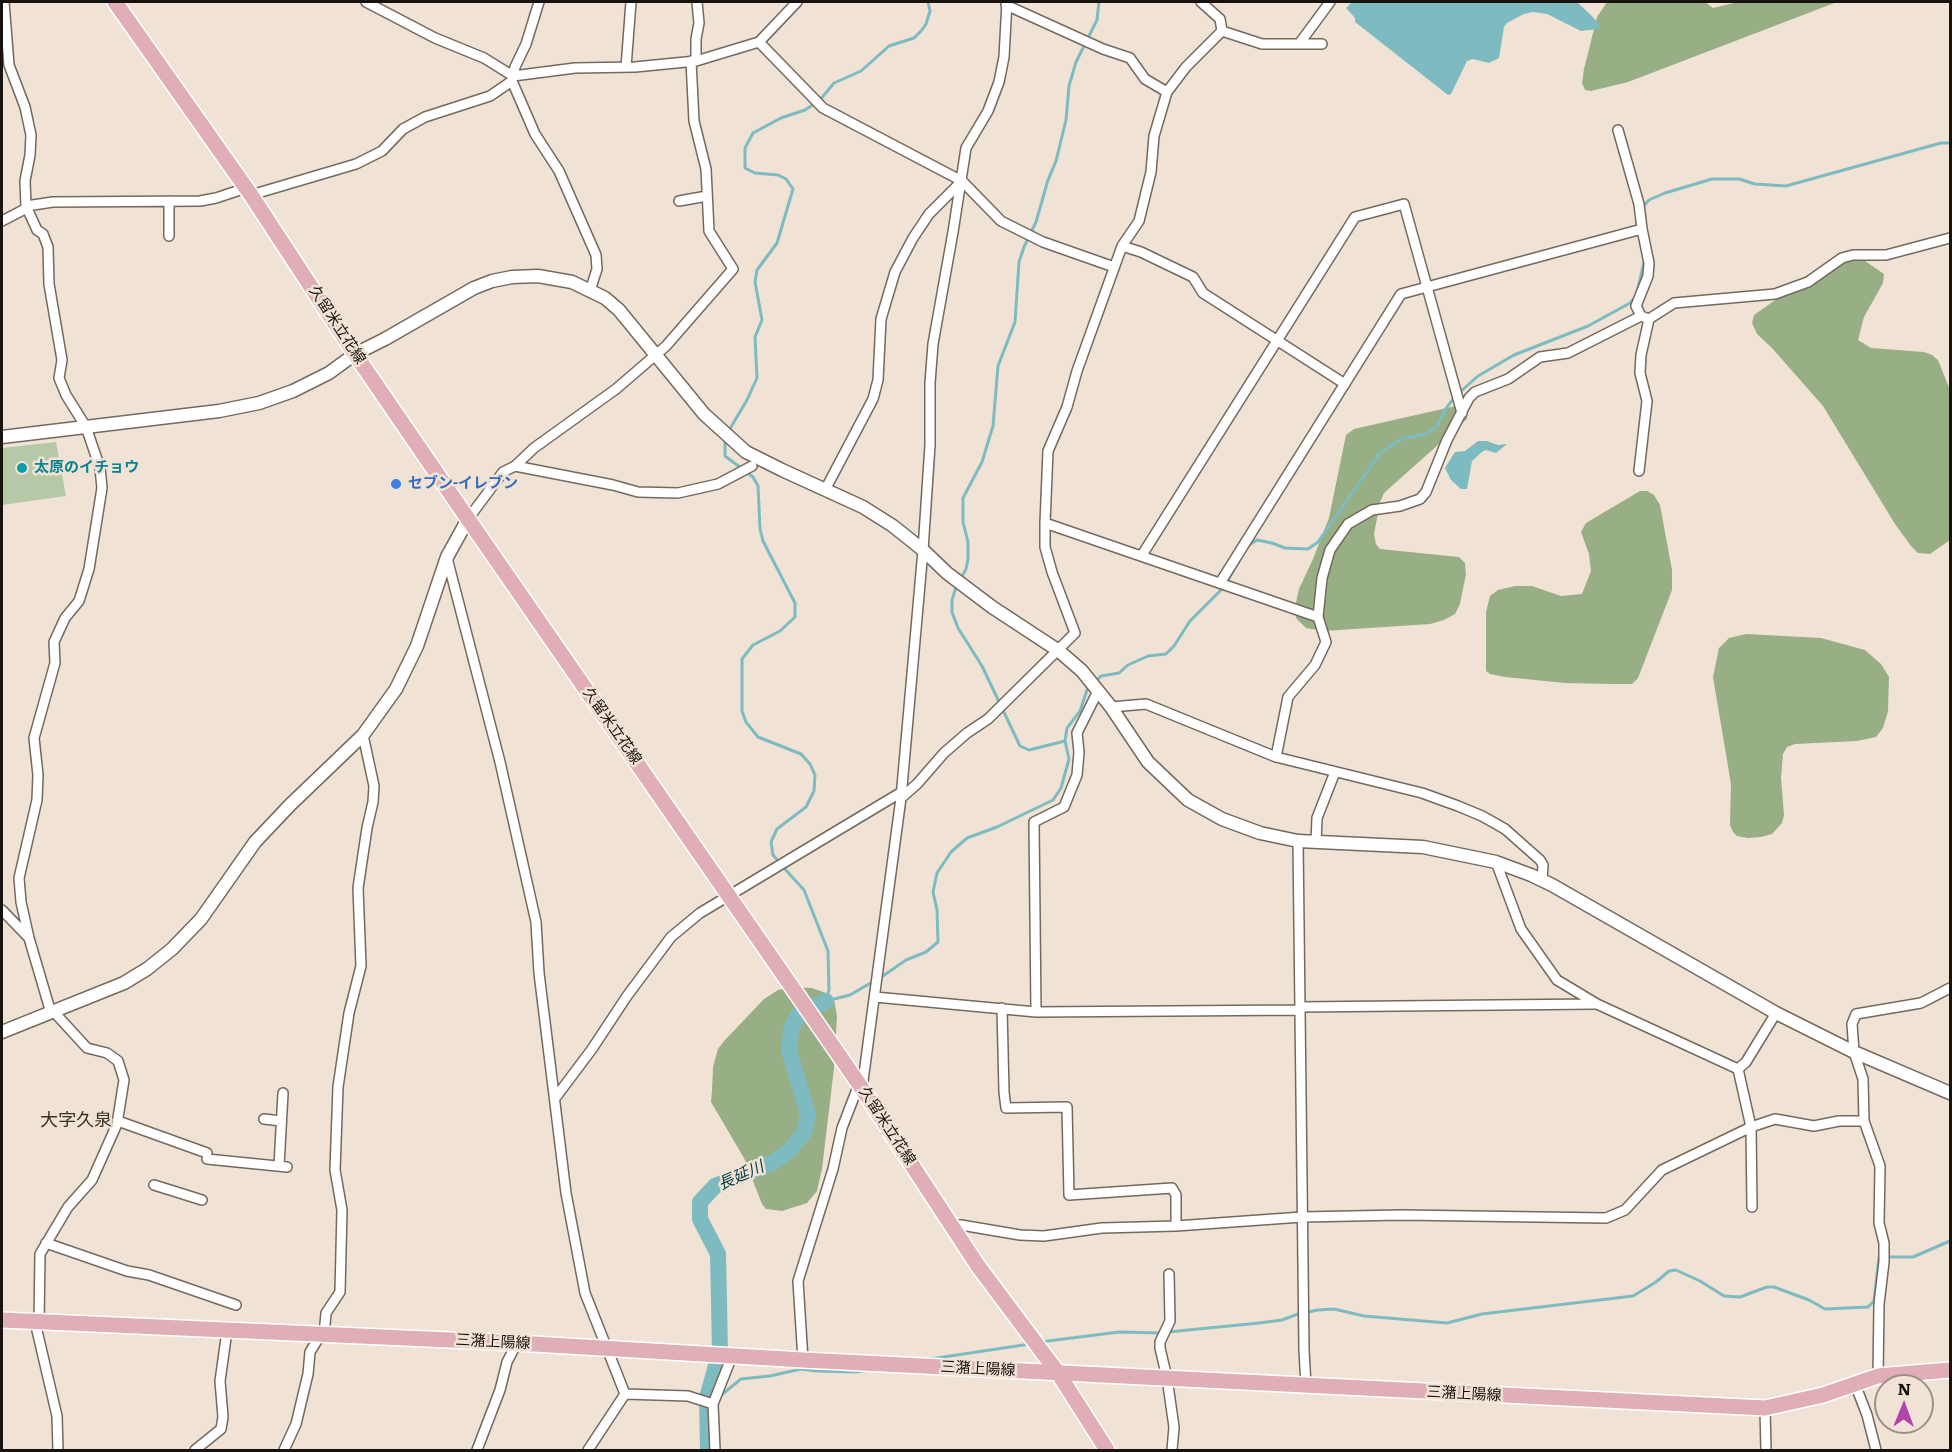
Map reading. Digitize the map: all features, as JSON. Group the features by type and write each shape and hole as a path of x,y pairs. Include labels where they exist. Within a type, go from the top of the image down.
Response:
{"main road":[{"name":"久留米立花線","path":"115,2 249,191 355,354 859,1084 978,1266 1058,1372 1107,1450"},
{"name":"三潴上陽線","path":"2,1320 517,1343 803,1360 1765,1408 1823,1395 1874,1377"},
{"name":"三潴上陽線","path":"1902,1374 1950,1370"}],"street":[{"path":"4,2 9,65 25,107 31,135 25,181 26,207 48,247 49,284 62,358 60,378 66,395 86,427 100,468 102,488 89,569 79,601 65,618 54,642 55,663 34,738 38,776 37,800 20,878 21,902 29,938 53,1012 87,1048 107,1053 118,1061 124,1080 118,1121 92,1180 68,1207 40,1254 37,1322 57,1416 58,1450"},
{"path":"366,2 435,38 484,58 513,79 535,134 559,171 596,255 597,269 590,291"},
{"path":"513,79 539,2"},
{"path":"626,67 631,2"},
{"path":"2,1032 124,983 147,969 172,949 201,919 255,842 363,735 396,689 417,646 447,557 468,519 503,472 515,466 534,448 616,389 656,355 733,269 709,231 706,169 694,121 693,61 699,23 697,2"},
{"path":"2,221 26,207 53,202 200,201 356,164 382,151 403,129 425,117 490,96 513,79 575,68 626,67 693,61 759,42 797,2"},
{"path":"1201,2 1220,19 1222,31"},
{"path":"1299,44 1330,2"},
{"path":"803,1360 798,1281 833,1169 842,1128 859,1084 863,1082 900,796 923,550 930,445 930,383 933,344 966,148 988,111 999,82 1004,57 1006,3 1103,49 1130,58 1145,79 1167,92"},
{"path":"1222,31 1262,44 1322,44"},
{"path":"556,1097 671,937 700,913 917,784 944,753 988,719 1076,633 1052,572 1045,547 1048,451 1067,408 1077,371 1122,246 1139,221 1151,172 1154,136 1167,92 1186,67 1222,31"},
{"path":"759,42 823,108 962,181 1001,221 1043,242 1114,267"},
{"path":"1618,130 1638,204 1649,263 1648,276 1636,306 1645,317 1640,373 1647,401 1640,471"},
{"path":"825,490 873,399 878,380 882,319 895,272 928,214 962,181"},
{"path":"679,201 707,196"},
{"path":"169,201 169,236"},
{"path":"1142,555 1355,217 1404,204 1462,413"},
{"path":"1220,583 1401,294 1641,229"},
{"path":"1276,757 1288,697 1315,665 1326,642 1318,617 1322,578 1330,550 1348,524 1372,510 1400,506 1419,499 1426,492 1447,440 1469,398 1475,392 1509,378 1540,357 1568,352 1674,303 1775,294 1808,282 1842,258 1853,255 1886,255 1950,238"},
{"path":"1122,246 1141,252 1193,277 1203,293 1345,384"},
{"path":"2,437 219,411 259,403 293,391 329,373 355,354 474,288 492,281 538,276 572,282 605,298 619,310 704,414 746,452 863,507 893,526 992,608 1059,651 1095,686 1149,762 1188,800 1222,819 1260,833 1298,841 1423,847 1496,862 1542,880 1776,1013 1854,1052 1950,1092"},
{"path":"515,466 638,492 678,493 718,484 752,466"},
{"path":"1045,523 1318,617"},
{"path":"447,557 500,762 536,922 539,973 566,1193 585,1293 625,1394"},
{"path":"1036,1012 1034,822 1064,807 1077,775 1079,752 1077,733 1095,686"},
{"path":"1111,707 1146,704 1276,757 1422,793 1482,816 1504,829 1540,860 1543,865 1542,880"},
{"path":"284,1450 296,1424 308,1374 310,1352 323,1335 326,1313 340,1292 342,1210 334,1170 338,1087 349,1013 361,966 357,888 374,786 363,735"},
{"path":"1316,842 1317,818 1335,772"},
{"path":"1298,841 1306,1386"},
{"path":"1496,862 1521,929 1557,980 1597,1004 1738,1069"},
{"path":"2,910 29,938"},
{"path":"1878,1374 1879,1304 1884,1262 1884,1243 1879,1224 1880,1166 1864,1121 1863,1079 1854,1052 1852,1024 1856,1014 1921,1003 1950,988"},
{"path":"874,997 1036,1012 1597,1004"},
{"path":"1002,1008 1006,1108 1067,1107 1069,1195 1172,1188 1176,1195 1176,1226"},
{"path":"1738,1069 1746,1062 1776,1013"},
{"path":"1738,1069 1751,1127 1752,1208"},
{"path":"118,1121 207,1156 283,1167 283,1093"},
{"path":"264,1119 282,1122"},
{"path":"951,1226 961,1225 1020,1235 1044,1236 1102,1228 1176,1226 1302,1217 1401,1215 1606,1218 1625,1210 1662,1170 1751,1127 1775,1119 1814,1126 1839,1121 1864,1121"},
{"path":"154,1185 202,1200"},
{"path":"46,1243 236,1305"},
{"path":"1170,1274 1170,1321 1160,1342 1160,1348 1174,1427 1172,1450"},
{"path":"195,1450 221,1429 224,1417 219,1381 227,1331"},
{"path":"477,1450 500,1390 507,1362 517,1343"},
{"path":"715,1450 713,1404 732,1356"},
{"path":"1855,1384 1876,1450"},
{"path":"625,1394 688,1396 713,1404"},
{"path":"588,1450 625,1394"},
{"path":"1765,1408 1766,1450"}],"green space":[{"path":"1607,2 1705,2 1713,8 1738,2 1837,2 1628,82 1591,91 1585,90 1582,83 1584,69 1597,17"},
{"path":"1865,261 1884,274 1883,283 1864,317 1858,340 1871,348 1924,352 1932,355 1938,360 1950,390 1950,540 1930,554 1918,553 1911,546 1895,524 1823,406 1757,334 1752,323 1754,315 1815,272 1833,262"},
{"path":"1460,405 1466,407 1467,419 1384,493 1374,534 1376,544 1380,549 1459,557 1465,563 1466,574 1460,604 1455,614 1430,624 1324,631 1306,628 1296,618 1295,607 1299,589 1329,518 1346,435 1354,429"},
{"path":"56,442 66,496 2,505 2,448"},
{"path":"1640,491 1647,491 1654,495 1660,505 1672,570 1672,590 1638,678 1632,684 1565,683 1505,677 1486,671 1486,612 1490,596 1498,590 1515,586 1532,586 1561,596 1582,594 1591,571 1589,554 1581,532 1586,523"},
{"path":"1746,634 1821,638 1865,650 1881,664 1889,677 1888,711 1883,728 1876,737 1857,741 1795,744 1787,747 1783,754 1781,778 1784,815 1782,823 1772,834 1748,838 1737,836 1730,825 1731,784 1713,677 1719,648 1729,638"},
{"path":"792,987 812,988 826,993 834,1000 837,1016 834,1068 822,1169 817,1191 807,1203 782,1211 766,1209 762,1204 744,1158 711,1102 713,1067 718,1049 764,999 778,990"}],"water":[{"path":"1352,2 1577,2 1600,26 1598,29 1581,31 1547,14 1533,12 1524,14 1504,27 1499,58 1489,63 1473,59 1467,61 1451,94 1448,95 1355,22 1355,18 1346,8"},
{"path":"1478,441 1498,445 1507,444 1496,453 1486,450 1472,461 1467,489 1461,489 1451,480 1445,468 1455,452 1465,451"}],"waterway":[{"path":"728,432 757,378 755,337 762,320 755,282 757,270 777,243 793,189 786,179 778,175 755,173 745,168 745,148 753,133 781,118 805,110 820,100 834,83 861,71 889,46 914,38 926,24 930,11 928,2"},
{"path":"961,578 968,559 968,542 963,522 963,498 982,462 993,426 998,366 1015,322 1019,262 1036,222 1056,161 1066,120 1069,86 1076,62 1097,20 1099,2"},
{"path":"1642,208 1649,200 1665,193 1712,179 1739,179 1755,184 1786,186 1941,143 1950,143"},
{"path":"1460,392 1478,376 1514,355 1588,326 1630,303 1636,296 1645,258"},
{"path":"1249,545 1257,540 1285,548 1308,549 1318,542 1380,453 1402,439 1426,434 1437,426 1455,397"},
{"path":"725,438 725,456 753,477 758,486 760,529 763,541 795,603 795,617 780,631 753,645 742,659 742,711 746,722 758,737 801,754 810,764 815,775 814,791 806,807 777,829 771,842 773,855 779,862"},
{"path":"1096,681 1101,676 1119,673 1128,665 1148,656 1166,654 1190,621 1224,587 1239,561"},
{"path":"957,584 952,600 952,612 958,628 982,666 1020,746 1029,750 1065,741"},
{"path":"880,978 906,960 926,952 938,942 937,910 933,892 937,873 951,852 967,838 997,827 1053,800 1061,788 1069,759 1065,741 1067,728 1080,711 1087,690 1091,686"},
{"path":"783,867 804,890 828,951 829,990 826,1000"},
{"path":"826,1001 850,995 874,981"},
{"name":"長延川","path":"708,1450 707,1398 720,1351 718,1254 700,1219 700,1202 715,1186 774,1162 789,1151 804,1133 808,1114 789,1051 791,1029 798,1015 826,1001"},
{"path":"1168,1332 1282,1320 1298,1314 1334,1309 1364,1316 1447,1323 1482,1314 1633,1296 1669,1271 1676,1270 1724,1296 1740,1297 1767,1287 1774,1287 1809,1300 1825,1309 1868,1307 1874,1301 1879,1257 1913,1257 1950,1241"},
{"path":"1040,1342 1119,1332 1161,1333"},
{"path":"930,1359 1030,1344"},
{"path":"720,1396 741,1379 770,1376 801,1369 856,1372 867,1370"}],"place":[{"name":"太原のイチョウ","path":"22,468"},
{"name":"セブン-イレブン","path":"396,484"}],"district":[{"name":"大字久泉","path":"76,1121"}]}
